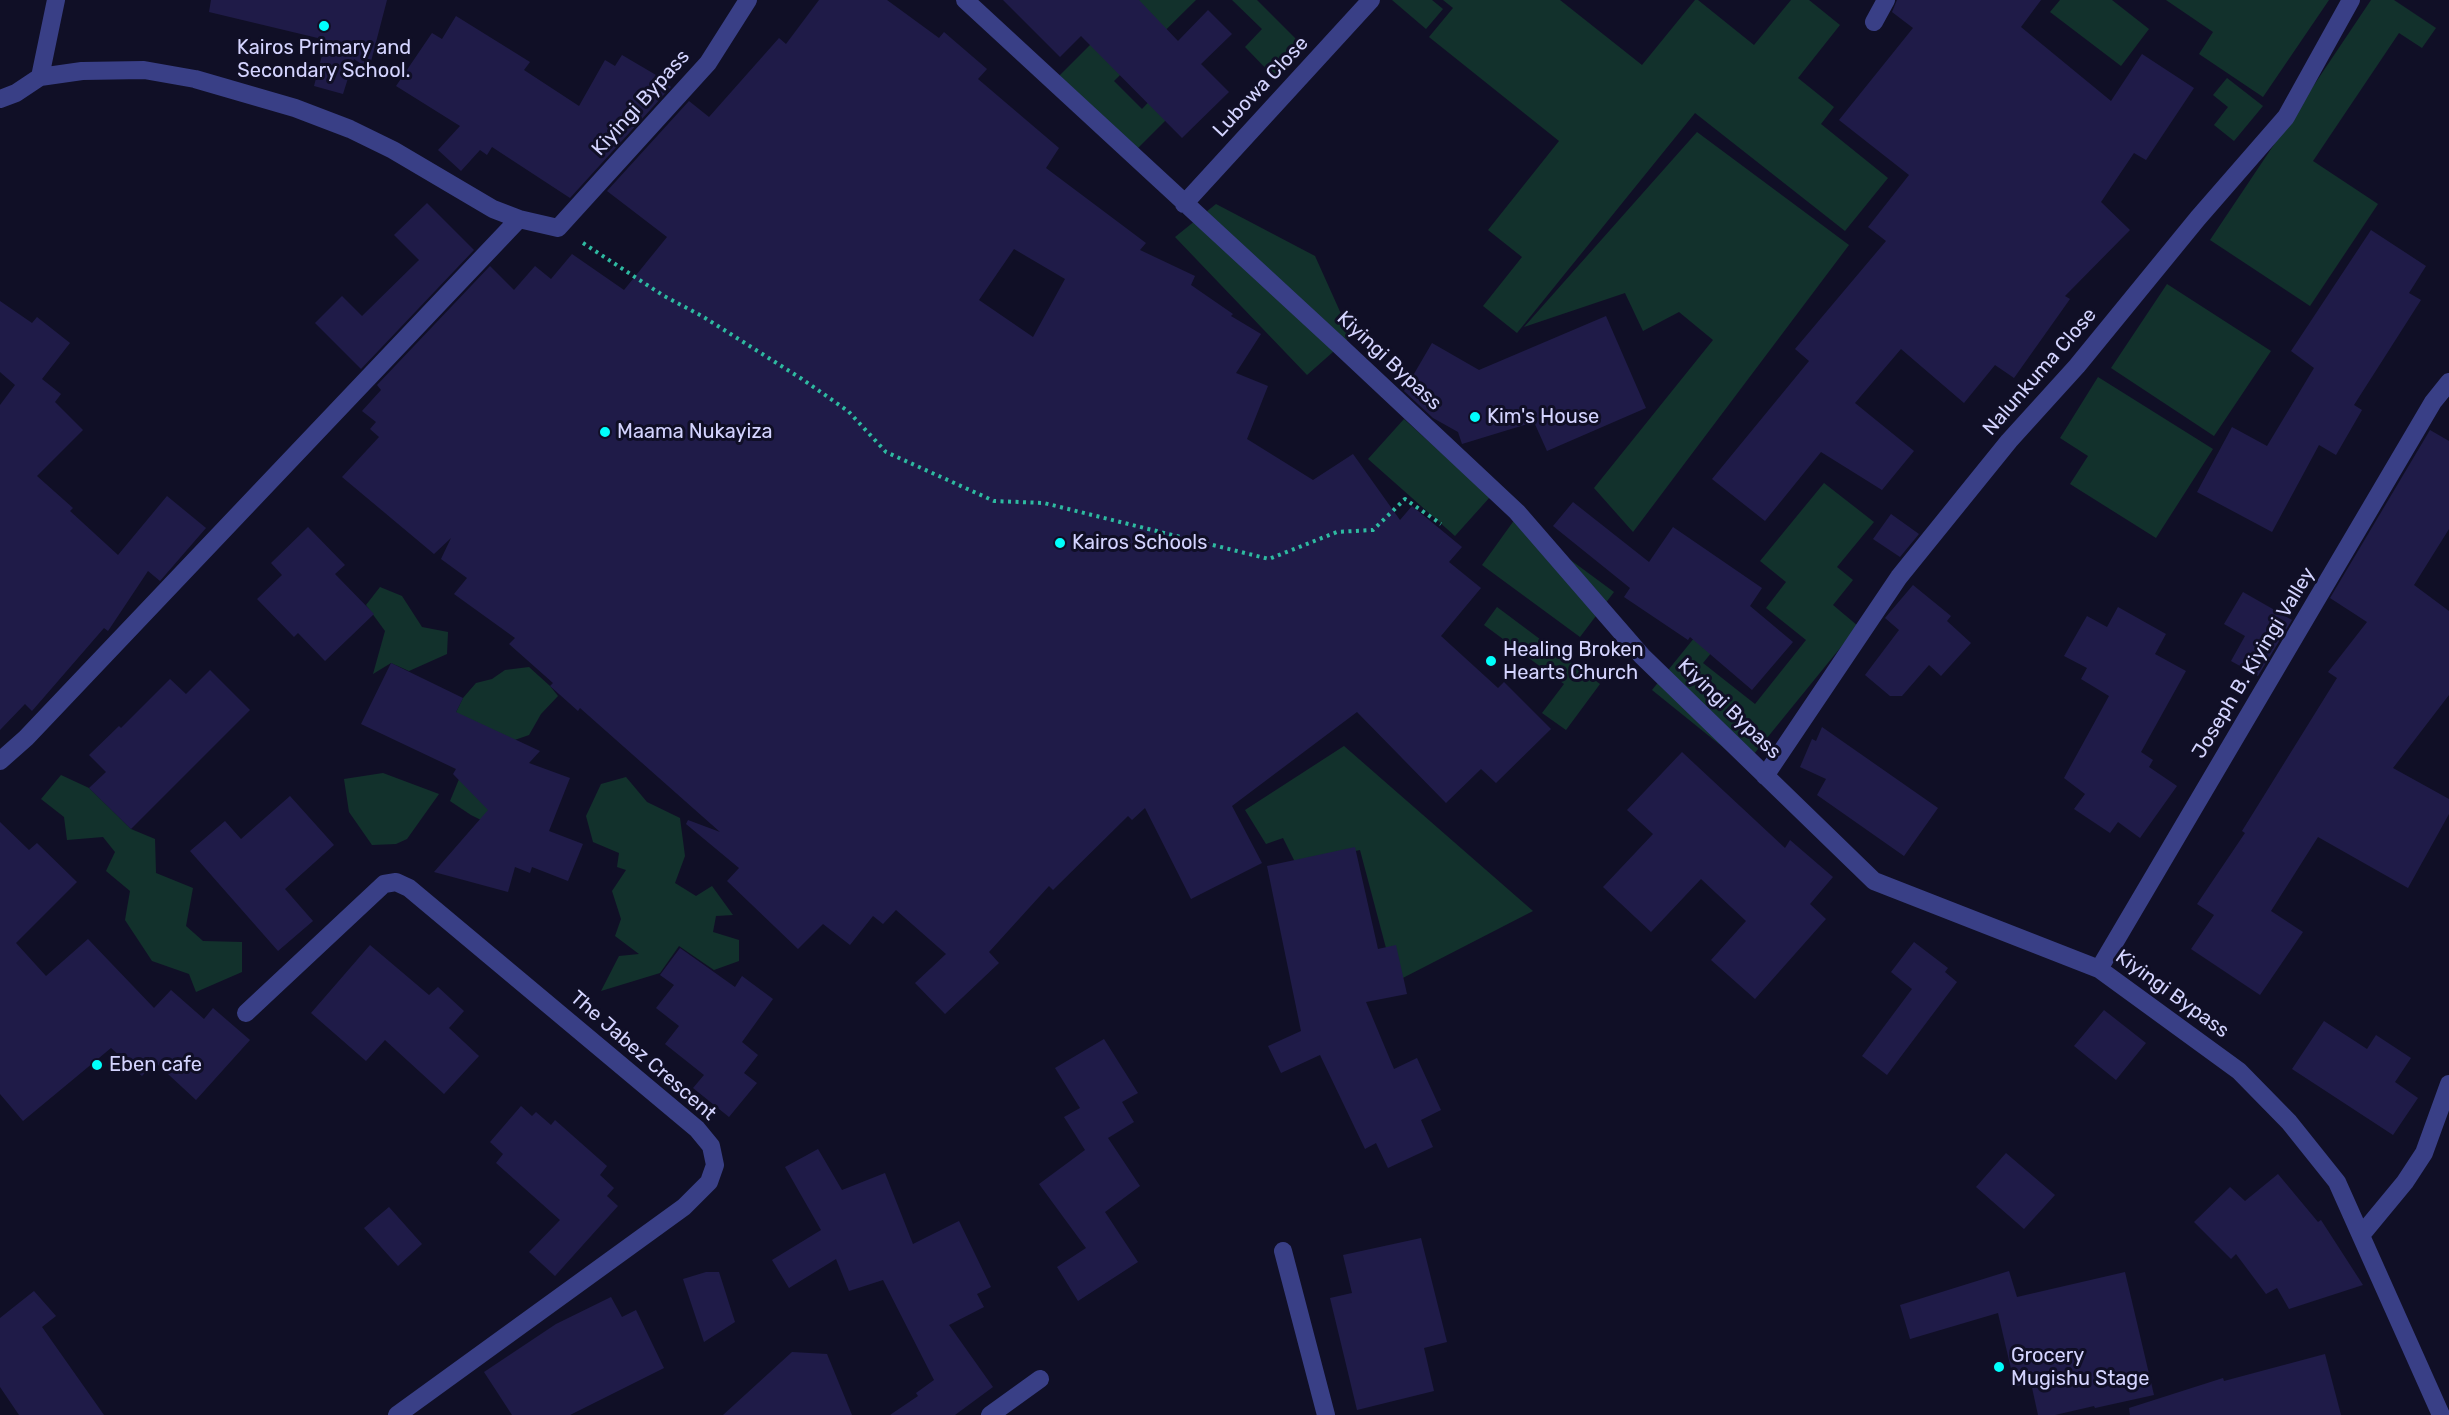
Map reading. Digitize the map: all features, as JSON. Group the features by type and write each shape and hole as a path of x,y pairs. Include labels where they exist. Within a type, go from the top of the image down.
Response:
{"street":[{"path":"40,77 56,0"},
{"name":"Kiyingi Bypass","path":"558,228 708,63 748,0"},
{"name":"Kiyingi Bypass","path":"964,0 1341,346 1517,512 1642,656 1874,881 2099,969 2239,1071 2289,1122 2337,1182 2441,1415"},
{"name":"Lubowa Close","path":"1184,204 1371,0"},
{"path":"1874,22 1886,0"},
{"name":"Nalunkuma Close","path":"1765,776 1899,577 2009,441 2077,366 2198,218 2286,117 2351,0"},
{"path":"0,99 16,93 40,77 82,71 144,70 235,90 295,108 350,129 393,150 493,209 519,219 558,228"},
{"path":"0,760 26,738 519,219"},
{"name":"Joseph B. Kiyingi Valley","path":"2099,969 2433,402 2449,382"},
{"name":"The Jabez Crescent","path":"246,1013 384,884 396,882 409,888 697,1129 711,1146 715,1165 709,1182 684,1207 397,1415"},
{"path":"2362,1234 2405,1182 2424,1154 2449,1084"},
{"path":"1283,1251 1326,1415"},
{"path":"990,1415 1040,1379"}],"path":[{"path":"558,228 664,296 702,316 802,379 848,411 885,452 994,501 1044,502 1269,559 1337,532 1373,530 1405,499 1441,524"}],"green space":[{"path":"1135,0 1196,0 1114,81 1142,109 1158,92 1176,110 1134,152 1058,77"},
{"path":"1232,0 1257,0 1306,49 1276,79 1245,47 1262,29"},
{"path":"1392,0 1432,0 1443,9 1426,29"},
{"path":"1443,0 1560,0 1642,65 1695,0 1698,0 1754,45 1791,0 1809,0 1840,25 1798,78 1834,107 1821,124 1888,178 1845,231 1695,113 1517,333 1483,306 1522,257 1488,230 1559,141 1429,37 1453,8"},
{"path":"2060,0 2112,0 2149,29 2121,66 2050,12"},
{"path":"2166,0 2329,0 2263,97 2199,54 2213,32"},
{"path":"2371,0 2394,0 2436,28 2422,48 2399,33 2313,161 2378,204 2310,306 2210,240"},
{"path":"2227,78 2263,106 2234,141 2214,125 2228,107 2213,95"},
{"path":"1697,132 1849,245 1633,532 1594,488 1713,340 1679,312 1643,331 1625,293 1524,327"},
{"path":"1216,204 1315,256 1351,336 1307,375 1175,237"},
{"path":"2167,284 2271,351 2214,436 2111,368"},
{"path":"2098,377 2213,449 2156,538 2070,484 2088,456 2060,438"},
{"path":"1404,419 1490,497 1455,536 1368,459"},
{"path":"1824,483 1874,522 1837,567 1853,580 1833,605 1858,626 1745,765 1652,690 1716,611 1734,625 1703,663 1755,704 1806,640 1766,608 1786,582 1760,561"},
{"path":"1515,519 1614,592 1580,637 1482,565"},
{"path":"380,587 402,596 422,627 448,632 447,654 409,671 391,663 373,674 385,631 366,605"},
{"path":"1497,607 1600,684 1566,730 1542,713 1564,684 1484,625"},
{"path":"529,667 558,696 541,714 529,735 506,743 497,828 450,801 462,772 456,712 463,698 476,683 492,679 505,670"},
{"path":"1344,746 1533,911 1395,982 1360,850 1296,864 1283,838 1266,844 1245,810"},
{"path":"383,773 439,794 407,839 396,844 372,845 349,812 344,779"},
{"path":"61,775 89,788 131,829 155,839 156,873 193,888 186,926 203,941 242,942 242,972 196,992 189,974 152,961 125,920 130,891 106,871 115,852 103,837 67,840 64,817 41,799"},
{"path":"626,777 647,802 680,818 685,856 675,883 696,896 712,886 733,915 716,916 713,932 739,940 739,961 714,970 679,946 660,973 601,991 619,956 639,954 615,936 621,919 612,891 626,870 617,867 619,853 593,842 586,816 601,784"}],"building":[{"name":"Kairos Primary and Secondary School.","path":"211,0 387,0 369,69 354,59 343,94 314,86 326,40 209,12"},
{"path":"819,0 887,0 939,38 944,32 987,69 978,79 1059,148 1046,168 1146,243 1140,250 1195,276 1191,285 1233,314 1231,316 1261,334 1236,373 1268,386 1247,439 1313,480 1353,454 1400,520 1412,506 1462,547 1449,562 1481,588 1441,636 1498,688 1504,682 1551,729 1496,783 1481,769 1446,803 1357,712 1232,806 1262,863 1191,899 1145,808 1132,820 1128,816 1053,890 1049,886 989,952 999,963 945,1014 915,983 946,954 896,910 883,924 873,916 850,945 823,924 798,949 727,881 739,868 686,824 688,820 720,832 580,708 578,711 550,686 553,683 509,644 515,638 454,594 467,578 441,559 451,538 434,554 342,477 379,437 370,429 376,422 362,411 381,390 377,385 490,266 514,290 535,266 551,279 572,254 624,290 667,237 607,191 689,101 709,117 779,38 786,44","holes":["1014,249 1065,279 1033,337 979,300"]},
{"path":"1003,0 1139,0 1178,41 1208,10 1232,34 1201,64 1229,92 1182,138 1081,36 1060,57"},
{"path":"1897,0 2041,0 2021,27 2111,101 2142,54 2194,88 2146,160 2134,153 2101,202 2130,230 2065,296 2070,299 2014,378 1995,365 1964,403 1901,349 1855,403 1914,451 1882,490 1821,452 1765,521 1712,479 1809,361 1795,349 1886,241 1868,227 1909,175 1839,120 1913,28 1892,12"},
{"path":"456,16 530,62 524,70 579,106 605,60 615,66 622,55 656,75 671,87 570,198 492,147 487,155 480,150 461,171 438,150 460,126 396,86 432,33 442,39"},
{"path":"427,203 474,250 361,369 315,323 342,296 362,316 419,260 394,235"},
{"path":"2371,230 2426,266 2409,293 2421,300 2354,405 2362,410 2336,455 2319,445 2272,532 2197,492 2232,427 2267,446 2314,368 2291,351"},
{"path":"0,301 32,323 37,317 70,343 42,379 61,394 55,402 83,430 37,476 73,508 70,511 118,555 167,496 206,528 160,581 148,571 108,631 104,628 32,711 25,704 0,730 0,405 15,385 0,372"},
{"path":"1606,316 1646,408 1547,451 1534,422 1462,444 1458,432 1433,418 1404,391 1432,343 1479,370"},
{"path":"2430,430 2449,441 2449,529 2414,585 2449,611 2449,695 2393,768 2449,799 2449,814 2408,888 2318,837 2271,911 2303,932 2260,995 2191,949 2214,915 2197,904 2245,833 2242,831 2337,678 2328,672 2367,622 2330,598"},
{"path":"1573,502 1649,562 1673,527 1762,588 1750,606 1793,642 1752,690 1690,637 1688,640 1624,597 1630,588 1553,526"},
{"path":"1891,514 1919,534 1900,557 1873,539"},
{"path":"308,527 345,565 335,574 374,614 325,661 298,633 294,637 257,599 282,575 271,563"},
{"path":"1913,585 1951,616 1947,621 1971,643 1941,676 1929,665 1902,696 1890,696 1865,675 1899,630 1885,618"},
{"path":"2243,592 2292,620 2258,676 2231,661 2245,636 2224,624"},
{"path":"2118,607 2166,634 2155,654 2186,671 2141,752 2153,760 2149,767 2177,786 2140,838 2118,822 2110,833 2074,809 2085,794 2064,778 2109,696 2081,679 2087,668 2064,656 2087,616 2107,627"},
{"path":"391,663 463,698 456,712 540,751 529,763 570,778 549,831 583,844 568,881 532,867 530,873 515,867 508,892 434,872 488,810 453,774 456,769 361,724"},
{"path":"210,670 250,710 131,829 89,788 106,772 89,755 119,726 121,728 170,679 186,694"},
{"path":"1822,727 1938,808 1904,856 1817,795 1826,779 1800,767 1812,739 1816,741"},
{"path":"1682,752 1785,848 1790,840 1833,877 1810,904 1826,919 1755,999 1711,960 1746,921 1701,879 1651,932 1603,887 1653,834 1627,810"},
{"path":"290,796 334,845 285,889 313,921 278,951 190,851 225,821 241,839"},
{"path":"0,822 29,850 37,843 77,882 16,943 46,976 88,939 154,1008 171,990 204,1019 213,1008 250,1040 196,1100 155,1062 142,1076 111,1048 23,1121 0,1094"},
{"path":"1355,847 1378,949 1396,945 1407,994 1366,1002 1394,1069 1417,1058 1441,1110 1421,1120 1433,1147 1388,1168 1376,1143 1365,1149 1320,1055 1281,1073 1268,1046 1301,1031 1267,866"},
{"path":"1914,942 1948,968 1945,972 1957,982 1887,1075 1862,1056 1912,989 1891,972"},
{"path":"370,945 429,995 438,987 464,1011 449,1028 479,1056 444,1094 385,1040 366,1061 311,1013"},
{"path":"680,948 735,987 742,976 773,999 742,1042 758,1055 744,1073 757,1083 729,1117 693,1088 704,1075 665,1044 679,1026 656,1008 674,985 660,975"},
{"path":"2104,1010 2146,1043 2116,1080 2074,1046"},
{"path":"2324,1021 2367,1049 2376,1035 2411,1058 2395,1082 2418,1098 2393,1135 2292,1069"},
{"path":"1104,1039 1138,1093 1122,1102 1134,1122 1108,1138 1140,1186 1105,1212 1138,1262 1078,1301 1057,1267 1086,1248 1039,1184 1085,1150 1064,1117 1080,1108 1055,1068"},
{"path":"521,1106 532,1116 536,1112 551,1125 555,1120 607,1166 600,1175 614,1188 607,1196 618,1206 555,1276 529,1252 560,1220 496,1163 503,1154 490,1142"},
{"path":"818,1149 842,1190 885,1173 913,1244 959,1221 991,1287 977,1294 984,1307 949,1325 993,1387 955,1415 890,1415 918,1396 916,1393 934,1380 883,1280 849,1291 836,1259 789,1288 772,1260 821,1230 785,1167"},
{"path":"2006,1153 2055,1195 2024,1229 1976,1187"},
{"path":"2278,1174 2318,1222 2321,1220 2363,1285 2289,1309 2277,1288 2266,1294 2236,1254 2231,1259 2194,1222 2230,1187 2245,1201"},
{"path":"389,1207 422,1244 398,1266 364,1228"},
{"path":"1421,1238 1447,1342 1424,1348 1434,1391 1357,1410 1330,1298 1352,1293 1343,1255"},
{"path":"2009,1271 2017,1297 2125,1272 2154,1395 2055,1415 2038,1415 2031,1383 2015,1386 1998,1313 1910,1339 1900,1305"},
{"path":"706,1272 719,1272 735,1322 704,1342 683,1279"},
{"path":"34,1291 56,1316 42,1327 104,1415 19,1415 0,1387 0,1318"},
{"path":"611,1297 622,1317 636,1310 664,1368 570,1415 512,1415 484,1372 556,1324"},
{"path":"792,1352 827,1354 852,1415 723,1415"},
{"path":"2325,1354 2341,1415 2130,1415 2129,1408 2223,1378 2224,1381"}],"place":[{"name":"Kairos Primary and Secondary School.","path":"324,26"},
{"name":"Kim's House","path":"1475,417"},
{"name":"Maama Nukayiza","path":"605,432"},
{"name":"Kairos Schools","path":"1060,543"},
{"name":"Healing Broken Hearts Church","path":"1491,661"},
{"name":"Eben cafe","path":"97,1065"},
{"name":"Grocery Mugishu Stage","path":"1999,1367"}]}
